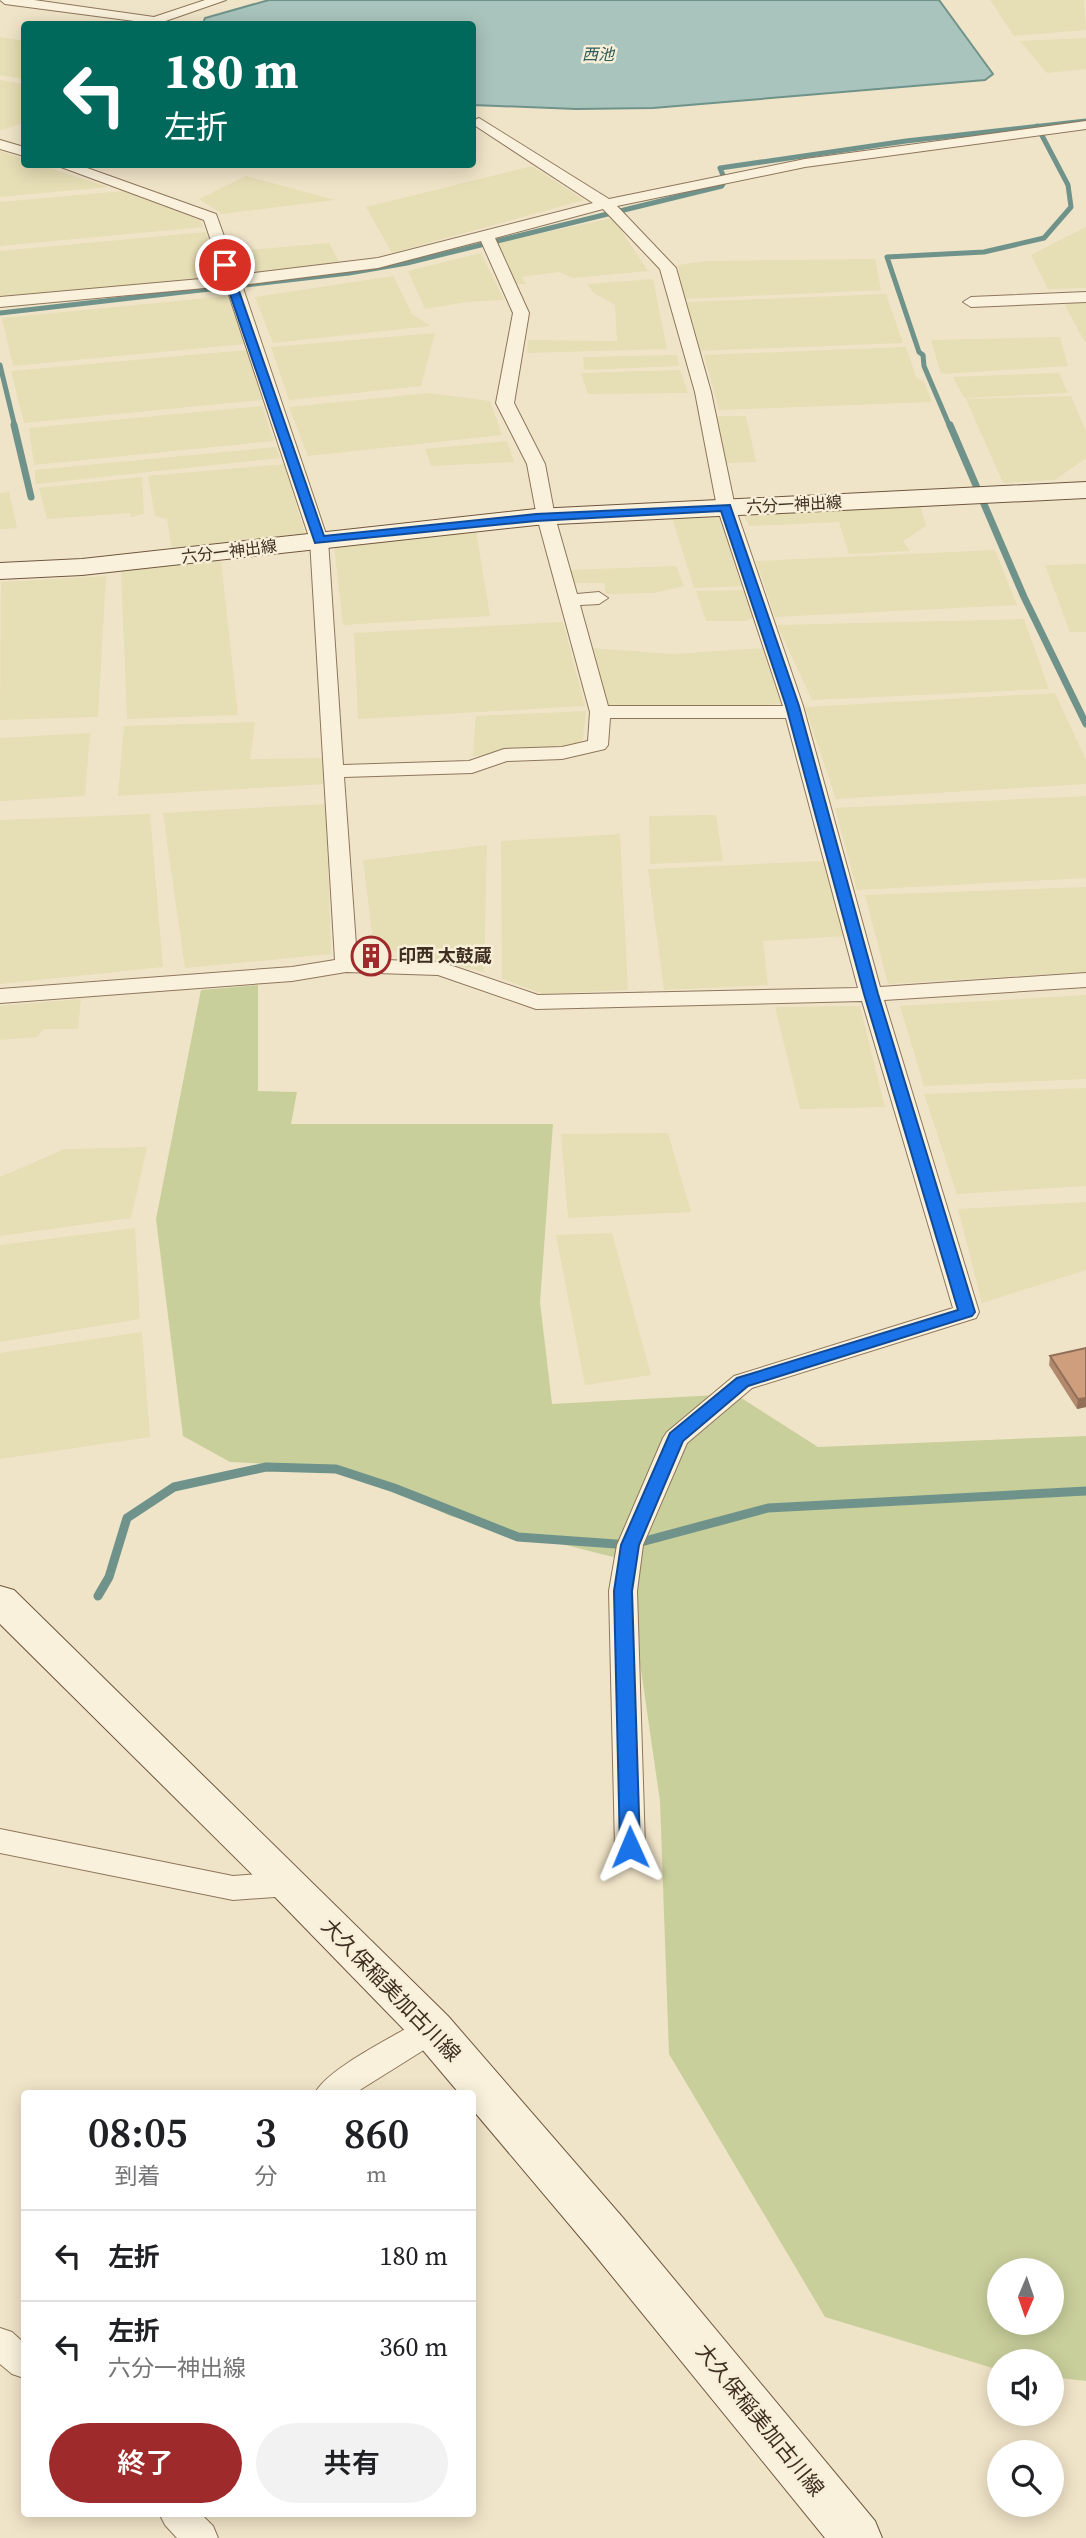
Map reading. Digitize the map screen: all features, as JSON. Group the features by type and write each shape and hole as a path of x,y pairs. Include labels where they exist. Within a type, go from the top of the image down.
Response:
{"main road":[{"name":"六分一神出線","path":"0,571 82,567 545,517 1086,490"},
{"name":"大久保稲美加古川線","path":"0,1600 289,1884 432,2029 607,2234 858,2538"}],"street":[{"path":"5,0 155,21 219,0"},
{"path":"479,122 606,204 668,268 703,392 726,507 794,712 871,994 967,1312 743,1382 676,1438 630,1545 623,1591 630,1847"},
{"path":"0,302 232,281 378,264 606,204 806,163 1086,125"},
{"path":"0,144 21,151"},
{"path":"71,168 211,217 319,540 346,965"},
{"path":"334,771 472,767 504,755 562,753 597,744 600,712 545,517 536,464 505,403 521,313 485,236"},
{"path":"971,302 1086,298"},
{"path":"569,600 599,598"},
{"path":"600,712 794,712"},
{"path":"0,996 292,974 346,965 442,969 536,1002 871,994 1086,981"},
{"path":"0,1841 233,1888 289,1884"},
{"path":"335,2090 432,2029"},
{"path":"181,2517 200,2538"}],"shaded area":[{"path":"990,0 1084,0 1086,30 1014,36"},
{"path":"0,37 21,40 21,78 0,75"},
{"path":"1086,38 1086,69 1047,73 1020,41"},
{"path":"0,80 21,84 21,124 0,130"},
{"path":"0,151 21,158 21,168 49,168 108,187 0,197"},
{"path":"532,166 584,200 392,253 366,207"},
{"path":"246,176 335,200 222,214 199,199"},
{"path":"124,191 200,220 203,227 0,246 0,202"},
{"path":"613,218 648,271 573,278 559,272 521,277 526,284 515,284 495,243"},
{"path":"1086,227 1086,288 1048,289 1031,255"},
{"path":"206,232 221,277 0,297 0,251"},
{"path":"329,243 340,263 241,276 236,251"},
{"path":"481,253 504,300 425,309 408,271"},
{"path":"875,259 881,290 683,299 678,265 707,261"},
{"path":"393,276 412,314 430,326 273,343 255,297"},
{"path":"653,279 667,349 527,353 528,340 617,341 615,305 594,293 587,284"},
{"path":"886,294 903,343 696,351 686,302"},
{"path":"228,296 245,344 13,366 2,318"},
{"path":"1064,303 1086,303 1086,342 1084,341"},
{"path":"435,333 421,386 289,400 271,347"},
{"path":"1060,337 1068,366 941,374 931,340"},
{"path":"906,347 916,377 924,382 932,402 719,410 704,355"},
{"path":"247,350 262,400 24,423 11,371"},
{"path":"677,355 679,366 584,370 583,357"},
{"path":"680,370 688,393 588,394 581,373"},
{"path":"1059,373 1068,393 964,398 953,377"},
{"path":"429,393 490,401 502,435 308,456 289,407"},
{"path":"1071,396 1086,431 1086,458 1055,480 1003,483 966,399"},
{"path":"262,406 274,441 34,465 29,428"},
{"path":"715,416 746,416 756,462 726,463"},
{"path":"507,441 514,462 431,466 425,449"},
{"path":"276,447 280,458 36,484 35,470"},
{"path":"284,464 305,533 172,550 167,519 155,516 148,476"},
{"path":"142,477 144,514 131,517 130,513 47,519 39,488"},
{"path":"9,492 17,528 0,529 0,493"},
{"path":"920,505 926,526 903,541 910,551 849,554 839,522 749,526 743,514"},
{"path":"722,515 747,586 694,588 672,518"},
{"path":"476,531 490,616 343,625 334,545"},
{"path":"995,550 1017,605 775,617 756,561"},
{"path":"221,561 238,715 127,719 121,570"},
{"path":"1086,564 1086,632 1070,632 1045,565"},
{"path":"676,566 684,586 653,593 605,594 605,583 571,583 567,570"},
{"path":"106,576 98,717 0,720 1,582"},
{"path":"748,590 754,618 745,621 706,621 696,591"},
{"path":"1024,619 1049,689 812,700 777,625"},
{"path":"563,622 585,706 358,719 354,633"},
{"path":"590,648 673,654 763,648 781,704 721,709 609,708"},
{"path":"1055,693 1086,760 1086,784 836,799 805,707"},
{"path":"586,711 583,740 563,749 473,756 476,716"},
{"path":"255,722 250,759 327,758 326,784 118,796 124,726"},
{"path":"90,733 85,796 0,801 0,738"},
{"path":"1086,796 1086,878 857,890 835,808"},
{"path":"326,804 331,954 185,968 163,813"},
{"path":"150,814 163,967 0,984 0,820"},
{"path":"716,815 723,861 650,864 649,816"},
{"path":"620,834 628,990 544,994 502,979 501,841"},
{"path":"487,845 484,972 395,951 373,941 363,860"},
{"path":"824,861 847,936 763,941 768,985 664,990 648,869"},
{"path":"1086,887 1086,972 888,984 865,895"},
{"path":"1086,995 1086,1079 924,1086 900,1006"},
{"path":"81,999 78,1029 44,1029 37,1037 0,1040 0,1006"},
{"path":"860,1006 885,1107 800,1109 775,1007"},
{"path":"1086,1088 1086,1186 957,1194 924,1094"},
{"path":"668,1133 691,1212 568,1218 561,1134"},
{"path":"147,1147 131,1218 0,1236 0,1177 65,1149"},
{"path":"1086,1202 1086,1270 982,1303 958,1209"},
{"path":"135,1228 140,1319 0,1342 0,1245"},
{"path":"612,1233 651,1375 585,1385 556,1235"},
{"path":"142,1332 150,1437 0,1459 0,1353"}],"green space":[{"path":"258,985 258,1091 297,1092 291,1124 553,1124 540,1302 552,1404 735,1394 818,1447 1086,1436 1086,2381 1064,2378 1064,2349 987,2349 987,2366 825,2317 669,2054 660,1801 625,1560 450,1516 346,1468 230,1462 183,1436 156,1219 201,990"}],"water":[{"name":"西池","path":"269,0 939,0 993,74 985,80 653,108 576,109 476,105 476,21 204,21 205,18"}],"building":[{"path":"1086,1348 1086,1398 1078,1399 1050,1356"}],"waterway":[{"path":"1037,126 1086,121"},
{"path":"0,313 349,273 407,263 722,186 725,180 720,168 906,141 1037,126"},
{"path":"950,427 924,366 923,355 919,352 887,257 984,252 1044,238 1071,207 1068,185 1037,126"},
{"path":"0,365 15,427"},
{"path":"14,425 31,497"},
{"path":"950,425 1024,597 1086,724"},
{"path":"98,1596 109,1577 127,1518 174,1487 266,1467 336,1469 394,1488 518,1537 630,1545 768,1508 1086,1491"}],"place":[{"name":"印西 太鼓蔵","path":"371,956"}],"route":[{"path":"225,265 319,540 536,517 726,507 793,706 871,994 967,1312 743,1382 676,1438 630,1545 623,1591 630,1847"}]}
